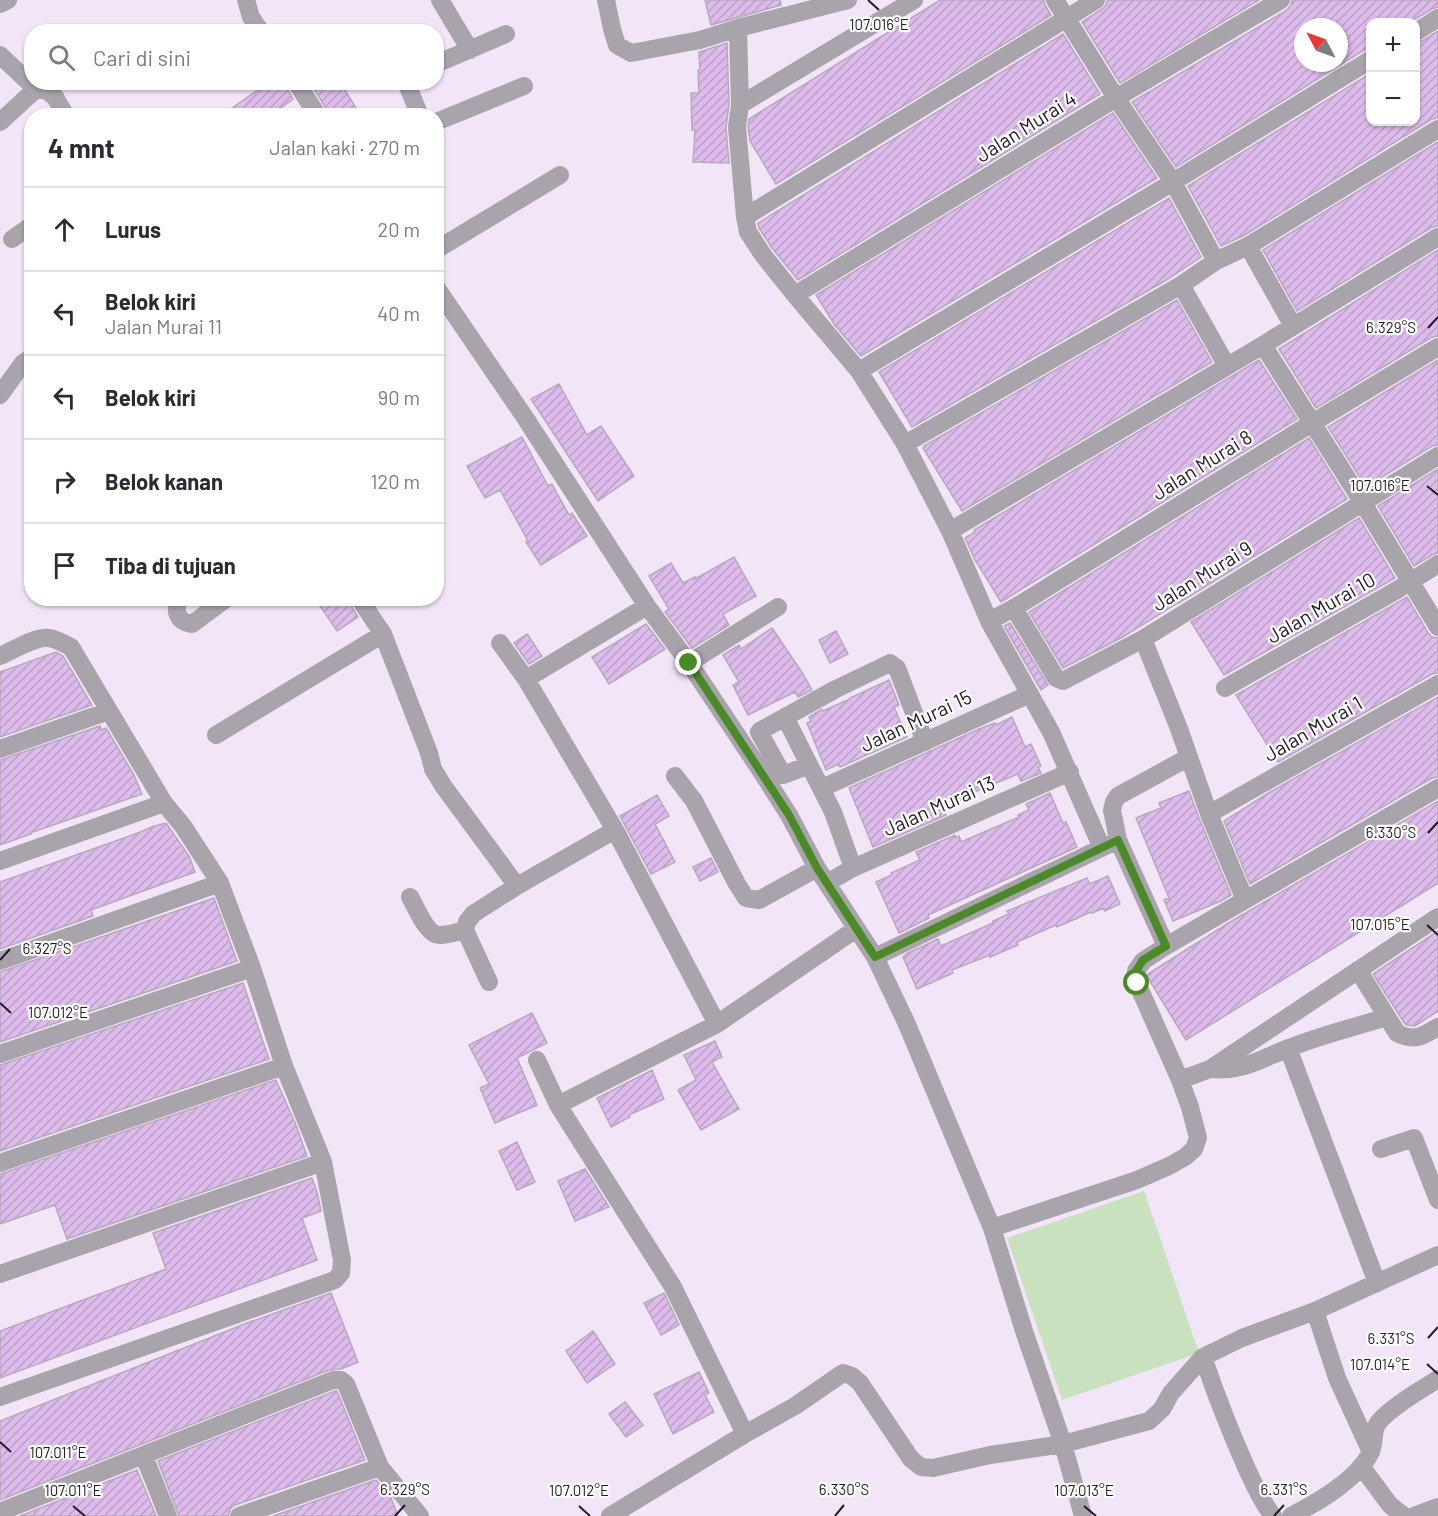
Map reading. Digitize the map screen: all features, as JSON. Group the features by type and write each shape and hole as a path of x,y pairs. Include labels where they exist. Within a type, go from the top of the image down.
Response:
{"street":[{"path":"0,4 8,0"},
{"path":"246,0 256,24"},
{"path":"440,0 470,50"},
{"path":"606,0 617,45 631,53 700,40 848,0"},
{"path":"740,105 914,0"},
{"path":"1055,0 1116,98 1173,182 1216,261"},
{"path":"745,217 1096,0"},
{"name":"Jalan Murai 4","path":"795,296 1116,98 1281,0"},
{"path":"1420,29 1438,18"},
{"path":"738,28 740,105 737,127 748,232 795,296 860,371 905,444 950,531 989,621 1052,732 1070,772 1166,946"},
{"path":"444,61 506,34"},
{"path":"0,55 24,78"},
{"path":"860,371 1366,63"},
{"path":"444,119 524,86"},
{"path":"0,122 35,90"},
{"path":"42,90 55,97 61,108"},
{"path":"301,90 313,108"},
{"path":"409,90 417,108"},
{"path":"905,444 1181,285 1216,261 1248,246 1438,129"},
{"path":"444,245 560,175"},
{"path":"12,239 24,231"},
{"path":"950,531 1263,345 1438,237"},
{"path":"1248,246 1293,326"},
{"path":"1181,285 1227,366"},
{"path":"444,298 647,606 689,663 789,815 822,875 875,957 906,1022 992,1228 1063,1444 1083,1516"},
{"path":"1263,345 1438,627"},
{"name":"Jalan Murai 8","path":"989,621 1014,608 1438,347"},
{"path":"0,395 24,362"},
{"name":"Jalan Murai 9","path":"1014,608 1056,678 1063,681 1143,639 1438,456"},
{"name":"Jalan Murai 10","path":"1225,688 1438,564"},
{"path":"176,606 180,619 192,624 216,606"},
{"path":"364,606 383,634 429,753 433,769 517,886"},
{"path":"526,679 647,606"},
{"path":"689,663 778,607"},
{"path":"216,735 383,634"},
{"path":"0,656 46,638 58,640 71,647 164,803 183,826 220,883 252,968 284,1066 323,1162 342,1260 341,1272 334,1280 0,1397"},
{"path":"1143,639 1209,814 1245,900"},
{"path":"500,643 526,679 615,830 717,1024"},
{"path":"809,765 783,775 759,732 836,689 890,663 897,668 925,742"},
{"name":"Jalan Murai 1","path":"1209,814 1438,684"},
{"name":"Jalan Murai 15","path":"822,788 1030,694"},
{"path":"0,750 109,711"},
{"path":"785,717 833,812 853,868"},
{"path":"1110,844 1112,810 1118,796 1189,757"},
{"name":"Jalan Murai 13","path":"675,776 694,801 746,898 759,900 822,875 853,868 1070,772"},
{"path":"992,1228 1137,1180 1169,1166 1194,1149 1198,1138 1190,1107 1137,983 1136,971 1143,960 1438,788"},
{"path":"0,861 164,803"},
{"path":"489,982 465,930 473,914 615,830"},
{"path":"875,957 1110,844"},
{"path":"0,961 220,883"},
{"path":"410,897 429,931 435,935 441,936 465,930"},
{"path":"1180,1080 1210,1069 1438,917"},
{"path":"558,1105 717,1024 856,929"},
{"path":"0,1054 252,968"},
{"path":"1358,970 1397,1034 1419,1038 1438,1027"},
{"path":"1210,1069 1223,1070 1244,1066 1266,1059 1288,1048 1387,1017"},
{"path":"1288,1048 1377,1282"},
{"path":"537,1060 558,1105 674,1287 746,1434"},
{"path":"0,1163 284,1066"},
{"path":"1381,1149 1414,1138 1438,1200"},
{"path":"0,1274 323,1162"},
{"path":"610,1516 795,1406 843,1373 852,1376 860,1383 911,1459 921,1467 933,1468 990,1455 1063,1444 1149,1421 1203,1358 1242,1338 1315,1311 1438,1255"},
{"path":"1315,1311 1366,1459 1390,1505 1404,1516"},
{"path":"1203,1358 1218,1403 1263,1505 1273,1516"},
{"path":"1291,1516 1312,1505 1345,1482 1366,1459 1377,1425 1387,1413 1438,1379"},
{"path":"0,1512 333,1380 341,1380 346,1384 380,1467 420,1516"},
{"path":"144,1456 168,1516"},
{"path":"239,1516 380,1467"},
{"path":"1414,1516 1438,1507"}],"green space":[{"path":"1144,1191 1199,1353 1062,1400 1007,1238"}],"building":[{"path":"705,0 780,0 781,5 711,25"},
{"path":"940,0 1044,0 1051,15 776,184 750,141 749,119"},
{"path":"1107,0 1259,0 1120,83 1082,22 1102,9"},
{"path":"1292,0 1438,0 1438,7 1417,18 1366,18 1366,50 1348,60 1348,18 1294,18 1294,72 1329,72 1176,167 1132,102 1287,10"},
{"path":"1438,31 1438,118 1432,119 1243,236 1221,246 1188,186 1366,76 1366,126 1420,126 1420,42"},
{"path":"1063,34 1100,94 798,280 772,248 758,223"},
{"path":"727,43 729,104 726,128 729,163 693,162 695,130 692,130 691,93 699,93 699,52"},
{"path":"258,90 288,90 293,99 281,108 232,108"},
{"path":"315,90 345,90 356,108 326,108"},
{"path":"1113,113 1157,178 861,356 834,324 816,295"},
{"path":"1438,142 1438,226 1432,227 1297,311 1263,250"},
{"path":"1169,198 1201,257 1168,279 912,427 879,372"},
{"path":"1438,250 1438,336 1432,337 1316,408 1279,349"},
{"path":"1177,300 1212,362 962,511 923,448 924,446"},
{"path":"1259,360 1297,419 1001,602 975,560 965,538 975,532 974,530"},
{"path":"1438,360 1438,445 1432,446 1366,487 1328,427"},
{"path":"559,384 587,435 601,426 634,476 598,501 531,399"},
{"path":"522,437 548,486 552,484 569,515 572,513 587,536 541,565 526,542 528,541 500,490 485,498 467,466"},
{"path":"1309,438 1347,499 1121,638 1063,668 1029,612"},
{"path":"1438,469 1438,553 1414,566 1378,506"},
{"path":"1359,518 1395,578 1224,675 1191,622"},
{"path":"734,557 756,596 723,614 729,625 692,648 665,612 669,609 649,576 671,563 683,583 695,577 695,579"},
{"path":"1407,597 1428,633 1438,638 1438,673 1432,674 1278,762 1236,695"},
{"path":"320,606 351,606 358,617 337,631"},
{"path":"1010,623 1048,685 1041,690 1004,626"},
{"path":"646,624 665,649 609,684 592,657"},
{"path":"772,628 812,690 798,697 795,692 748,715 733,685 739,682 723,655 739,645 741,649"},
{"path":"836,631 848,654 830,663 819,640"},
{"path":"527,634 542,656 529,664 514,643"},
{"path":"56,652 63,656 92,705 0,737 0,672"},
{"path":"889,680 899,705 894,707 907,737 840,767 839,764 826,770 807,723 811,721 809,717 822,709 823,711"},
{"path":"1438,697 1438,777 1432,778 1250,884 1224,821 1270,792"},
{"path":"1012,717 1025,747 1031,744 1041,766 1038,767 1041,773 1021,781 1018,774 972,793 973,795 943,808 946,815 873,847 849,788 979,729 995,723 996,725"},
{"path":"100,726 101,730 106,728 134,775 142,794 0,845 0,760"},
{"path":"1189,791 1231,895 1173,921 1164,900 1169,898 1136,818 1161,808 1159,803"},
{"path":"1050,793 1077,847 928,915 929,918 899,933 876,882 920,860 916,852 955,835 956,838 959,836 961,842 1019,817 1018,815 1029,810 1026,804"},
{"path":"657,795 669,816 655,824 675,862 651,874 620,816"},
{"path":"1438,801 1438,883 1186,1040 1148,978 1148,974 1230,922"},
{"path":"166,823 189,856 195,872 91,910 93,916 0,949 0,882"},
{"path":"711,858 718,872 700,881 693,867"},
{"path":"1108,876 1120,904 1105,911 1104,908 1091,912 1057,927 1056,925 1017,942 1018,945 952,970 953,973 917,989 903,957 908,953 938,939 941,946 993,923 1009,914 1007,911 1087,878 1090,884"},
{"path":"214,898 237,961 0,1042 0,972"},
{"path":"1438,931 1438,1011 1415,1026 1407,1025 1373,974"},
{"path":"243,983 269,1059 0,1151 0,1065"},
{"path":"532,1013 547,1043 517,1058 537,1105 495,1123 480,1088 489,1084 469,1045"},
{"path":"715,1041 722,1057 712,1062 739,1109 701,1130 678,1090 696,1080 684,1055"},
{"path":"652,1070 664,1099 629,1115 630,1117 611,1127 597,1098"},
{"path":"276,1080 307,1156 67,1239 55,1205 0,1224 0,1174"},
{"path":"517,1142 535,1182 517,1190 499,1151"},
{"path":"585,1169 609,1207 575,1221 558,1181"},
{"path":"312,1178 321,1211 302,1218 317,1260 0,1378 0,1331 166,1269 153,1233"},
{"path":"331,1293 358,1362 341,1369 329,1370 0,1500 0,1421 247,1323"},
{"path":"664,1293 679,1325 661,1335 644,1303"},
{"path":"593,1331 615,1364 587,1383 566,1351"},
{"path":"699,1372 709,1393 705,1395 714,1412 673,1434 654,1394"},
{"path":"337,1391 365,1460 235,1505 230,1509 228,1516 179,1516 158,1461"},
{"path":"625,1402 643,1425 626,1437 609,1414"},
{"path":"137,1470 156,1516 20,1516"},
{"path":"376,1480 391,1498 398,1516 273,1516"}],"route":[{"path":"689,663 789,815 817,868 875,957 1118,840 1166,946 1143,960 1136,971 1137,983"}]}
